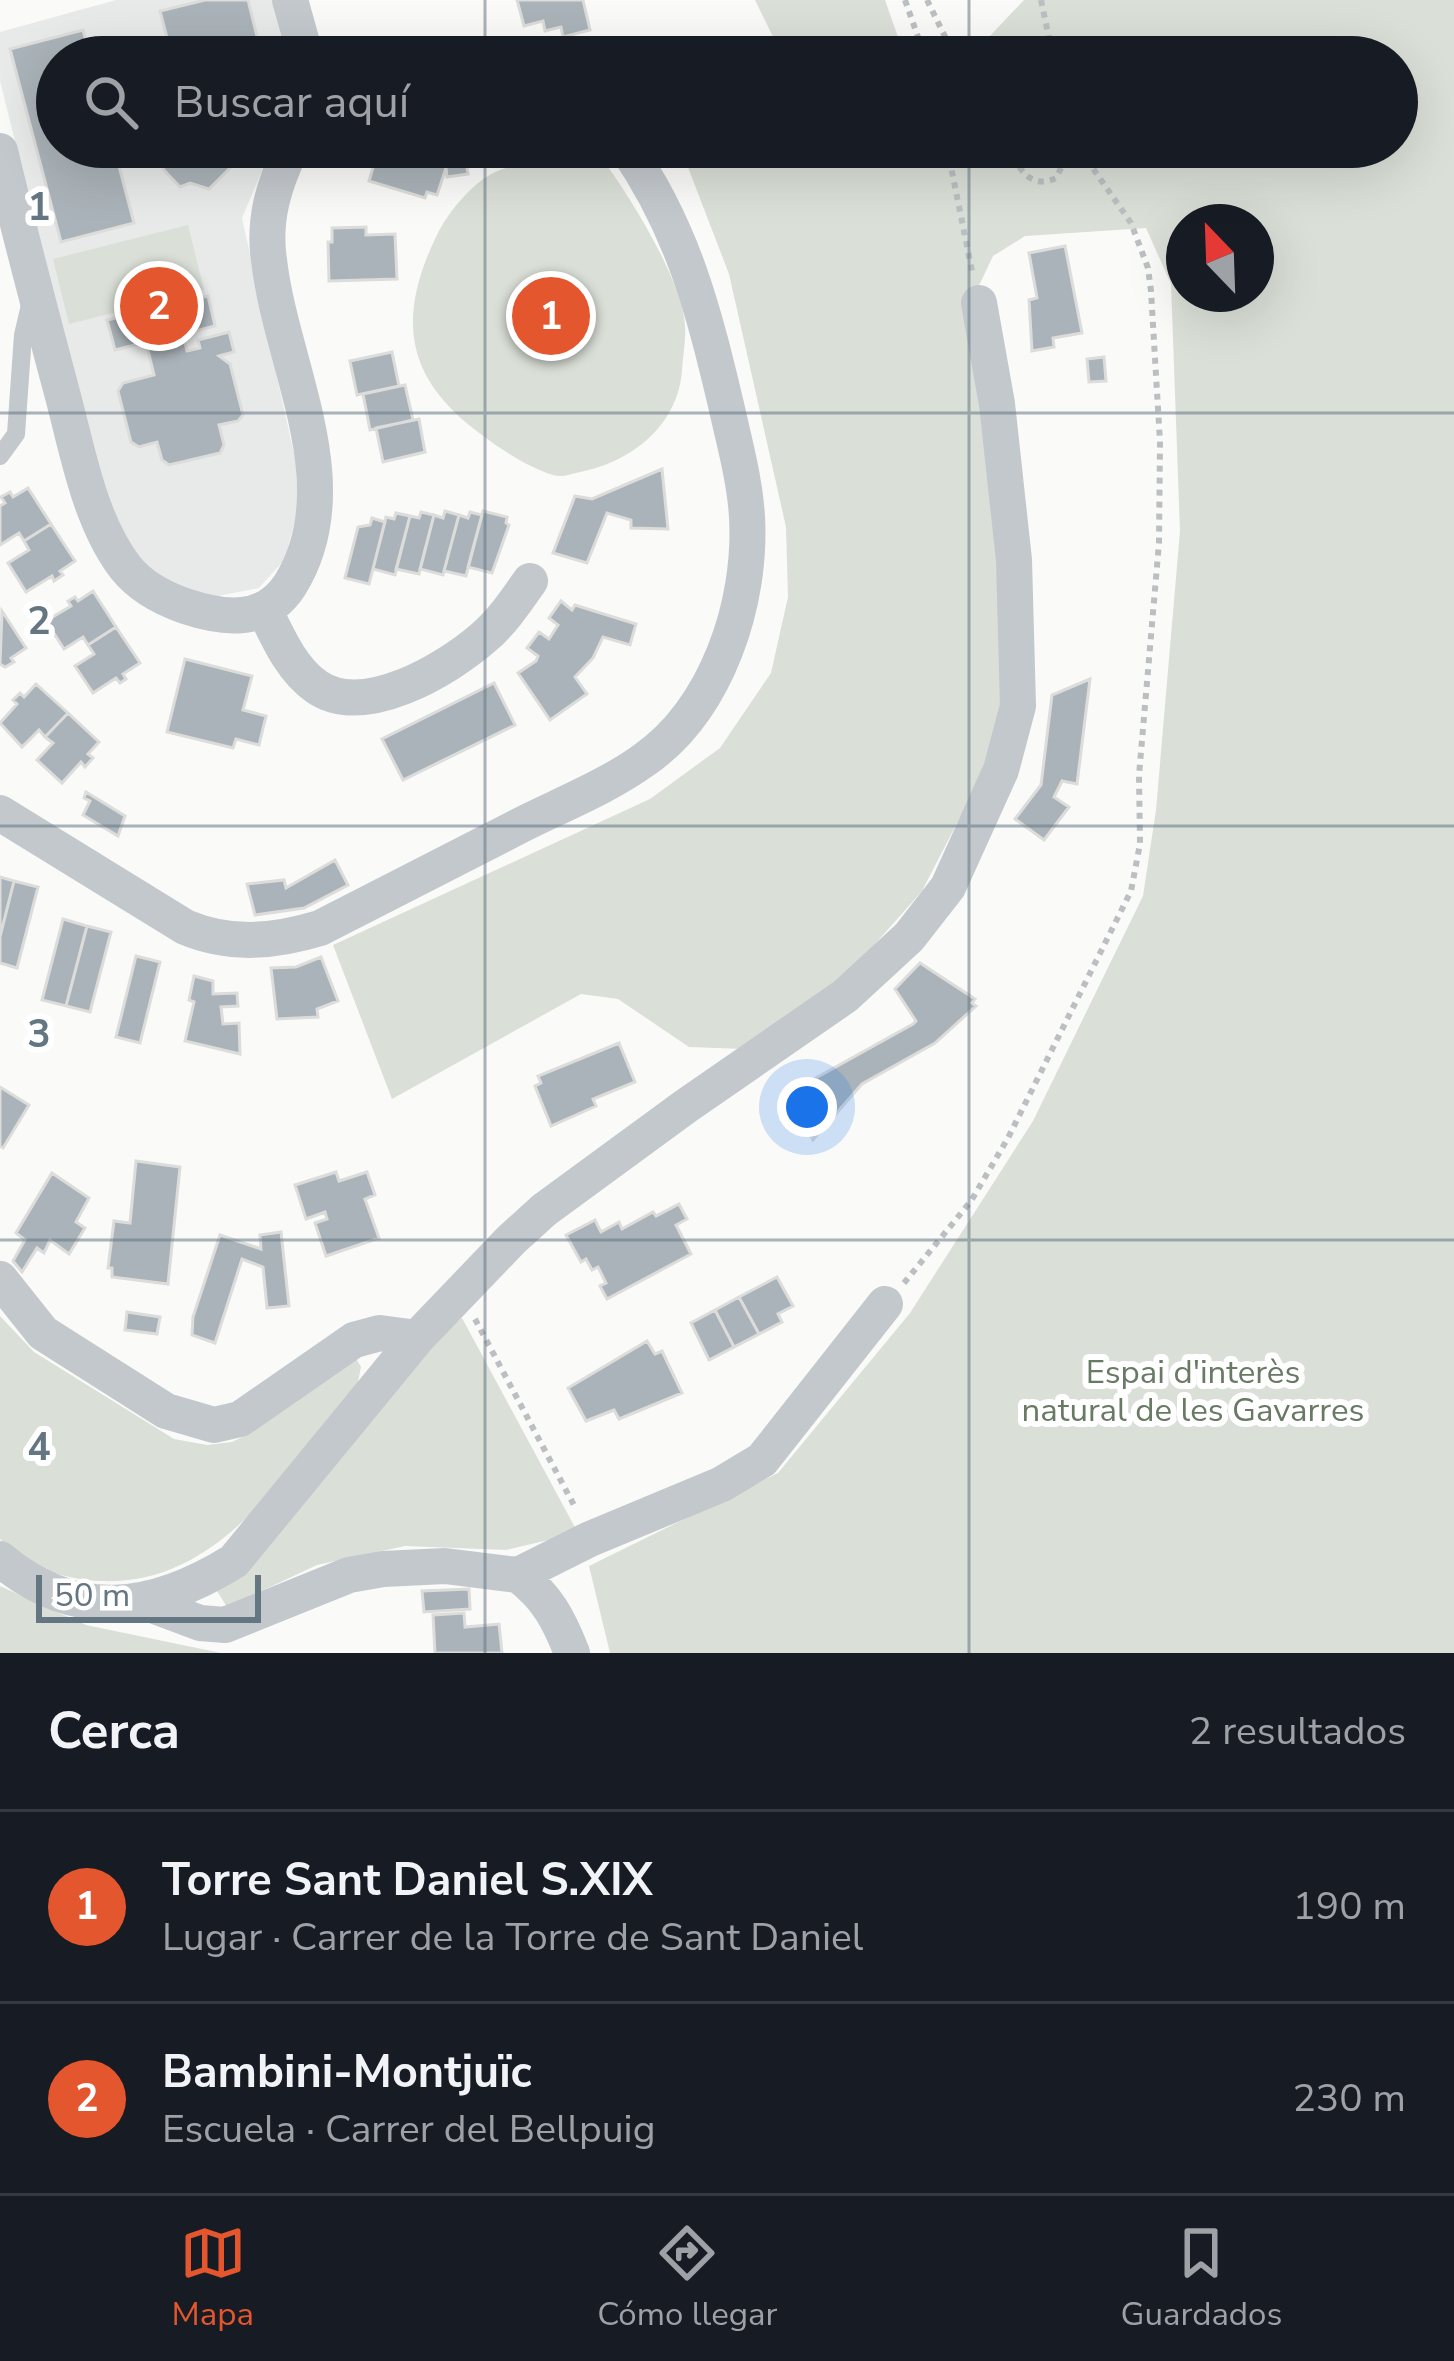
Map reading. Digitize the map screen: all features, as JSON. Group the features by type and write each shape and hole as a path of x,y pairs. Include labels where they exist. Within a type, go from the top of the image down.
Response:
{"street":[{"path":"290,0 300,36"},
{"path":"0,151 17,292 97,515 136,580 170,601 217,615 265,611 281,599 306,557 317,498 316,471 268,260 269,205 284,168"},
{"path":"0,813 185,927 233,940 290,937 320,928 558,806 644,760 664,742 709,685 727,649 740,602 747,516 702,302 688,263 637,168"},
{"path":"0,1559 55,1593 100,1604 144,1602 199,1583 234,1561 417,1338 544,1210 845,996 920,924 961,861 1013,736 1020,675 1014,560 997,404 979,303"},
{"path":"265,611 283,646 313,685 349,699 370,698 454,659 483,638 530,580"},
{"path":"0,1280 43,1333 166,1411 199,1424 227,1425 240,1420 355,1340 380,1333 417,1338"},
{"path":"518,1575 722,1484 762,1460 886,1304"},
{"path":"144,1602 200,1624 225,1625 349,1575 445,1566 518,1575 540,1591 556,1614 572,1653"}],"lane":[{"path":"0,456 16,434 23,335 17,292"}],"path":[{"path":"905,0 918,36"},
{"path":"927,0 945,36"},
{"path":"1041,0 1049,36"},
{"path":"950,168 979,303"},
{"path":"1021,168 1040,183 1056,178 1061,168"},
{"path":"886,1304 944,1237 1008,1138 1054,1039 1116,928 1131,891 1140,844 1139,775 1159,543 1160,442 1151,290 1131,224 1093,168"},
{"path":"461,1295 590,1539"}],"shaded area":[{"path":"116,0 272,0 281,36 36,36 36,168 263,168 242,218 296,463 298,508 285,559 259,588 213,597 172,589 139,563 102,487 0,81 0,32"}],"green space":[{"path":"755,0 885,0 898,36 773,36"},
{"name":"Espai d'interès natural de les Gavarres","path":"1024,0 1454,0 1454,1653 610,1653 589,1566 778,1473 910,1313 1033,1121 1143,896 1156,810 1180,531 1172,312 1274,312 1274,204 1166,204 1166,273 1146,228 1025,236 993,256 967,311 996,524 1006,681 996,747 922,891 853,969 744,1049 689,1047 618,999 581,994 392,1099 333,945 650,799 720,748 771,673 788,597 786,527 729,274 688,168 1418,168 1418,36 990,36"},
{"path":"506,168 608,168 674,283 685,342 672,408 649,438 599,467 560,476 516,458 457,414 424,370 413,322 423,267 456,206"},
{"path":"188,225 204,290 69,324 53,259"},
{"path":"0,1316 34,1352 174,1439 207,1445 232,1442 250,1433 352,1360 361,1367 357,1387 277,1486 216,1543 182,1564 144,1577 87,1580 33,1564 0,1539"},
{"path":"462,1318 578,1533 506,1550 405,1546 317,1565 227,1607 217,1591 438,1335"},
{"path":"0,1586 86,1625 221,1653 0,1653"}],"building":[{"path":"205,0 248,0 257,36 167,36 160,11"},
{"path":"517,0 583,0 590,30 563,36 561,27 545,31 543,21 524,26"},
{"path":"36,42 36,147 10,49"},
{"path":"41,168 120,168 134,223 61,242"},
{"path":"230,168 209,189 190,183 180,187 163,169"},
{"path":"373,168 446,168 437,195 427,192 425,198 369,181"},
{"path":"446,168 467,168 468,174 447,177"},
{"path":"366,227 366,235 395,234 397,279 329,281 332,228"},
{"path":"1065,246 1082,333 1053,338 1054,347 1032,351 1029,300 1037,298 1029,253"},
{"path":"208,296 215,326 183,334 187,351 200,348 198,340 229,332 234,352 219,356 230,364 243,415 238,421 219,425 224,445 220,453 169,465 162,460 157,442 139,447 131,442 118,391 123,383 154,375 146,342 115,350 107,320"},
{"path":"392,352 399,386 357,395 350,361"},
{"path":"1104,357 1106,381 1089,382 1087,359"},
{"path":"405,385 413,420 370,430 363,394"},
{"path":"419,419 425,452 383,462 376,428"},
{"path":"662,469 668,529 631,528 631,520 607,513 587,563 553,553 575,496 592,499"},
{"path":"28,488 51,524 24,541 19,533 0,545 0,506 5,503 1,497 10,492 13,497"},
{"path":"445,511 459,515 443,575 420,569 434,515 443,518"},
{"path":"483,511 507,517 509,525 492,573 468,567"},
{"path":"421,512 434,515 419,574 396,569 410,516 419,518"},
{"path":"470,512 482,515 466,576 444,571 459,515 468,518"},
{"path":"396,513 410,516 395,575 373,569 386,517 394,519"},
{"path":"372,518 385,522 369,584 345,578 358,527 370,525"},
{"path":"51,524 75,561 54,581 52,576 26,592 8,563 29,550 24,541"},
{"path":"93,591 116,627 88,645 83,637 64,649 46,621 71,606 68,601 75,597 78,601"},
{"path":"561,601 572,610 575,605 636,624 630,645 603,637 593,658 575,677 587,694 550,720 518,673 536,661 538,656 527,648 539,632 549,639 558,625 549,618"},
{"path":"2,611 26,648 5,667 0,664"},
{"path":"116,627 140,663 123,674 126,679 120,683 116,678 93,693 75,666 94,654 88,645"},
{"path":"185,659 252,676 243,710 266,716 259,745 236,739 233,748 167,732"},
{"path":"1090,679 1077,784 1062,781 1054,797 1069,807 1044,840 1015,819 1041,785 1052,695"},
{"path":"494,683 515,725 403,780 382,739"},
{"path":"36,684 68,713 45,737 39,730 22,747 0,723 17,704 13,700 20,693 24,697"},
{"path":"68,713 99,742 88,754 93,758 85,767 81,762 62,783 37,760 53,743 45,737"},
{"path":"86,792 125,816 118,836 83,815 90,801 84,798"},
{"path":"335,860 348,885 304,908 255,915 247,884 284,880 286,888"},
{"path":"0,877 14,881 0,937"},
{"path":"14,881 38,887 17,968 0,963 0,937"},
{"path":"63,919 87,926 66,1006 42,1000"},
{"path":"87,926 111,932 90,1012 66,1006"},
{"path":"136,956 160,962 140,1043 116,1037"},
{"path":"321,957 338,1001 317,1009 318,1017 277,1019 271,968 296,967"},
{"path":"920,963 975,999 976,1006 935,1043 862,1084 813,1140 787,1094 913,1024 916,1021 895,989"},
{"path":"194,976 213,981 213,994 237,993 238,1006 221,1007 223,1024 239,1023 240,1054 185,1041"},
{"path":"619,1043 635,1082 593,1099 596,1106 551,1126 535,1086 541,1083 538,1076"},
{"path":"0,1087 29,1105 3,1148 0,1146"},
{"path":"136,1161 180,1167 168,1284 112,1277 112,1268 108,1268 114,1221 130,1223"},
{"path":"336,1172 339,1181 367,1172 375,1195 365,1199 379,1238 326,1256 315,1223 327,1219 325,1212 306,1219 295,1185"},
{"path":"52,1173 89,1198 76,1222 85,1228 69,1254 50,1240 44,1253 37,1248 22,1272 13,1261 25,1240 16,1233"},
{"path":"679,1204 687,1219 676,1225 691,1254 607,1299 598,1267 592,1270 586,1259 581,1262 566,1235 595,1220 601,1232 619,1222 622,1229"},
{"path":"281,1232 289,1306 267,1308 263,1267 242,1259 215,1343 192,1335 193,1317 220,1235 261,1249 260,1235"},
{"path":"777,1277 793,1306 778,1314 782,1322 759,1334 739,1297"},
{"path":"739,1297 759,1334 734,1347 715,1310"},
{"path":"715,1310 734,1347 709,1360 691,1323"},
{"path":"127,1312 160,1317 157,1334 125,1330"},
{"path":"647,1341 655,1354 662,1351 682,1393 619,1419 614,1410 586,1421 568,1388"},
{"path":"469,1589 470,1609 424,1612 422,1591"},
{"path":"464,1613 465,1627 499,1624 502,1653 435,1653 433,1615"}],"place":[{"name":"Bambini-Montjuïc","path":"159,306"},
{"name":"Torre Sant Daniel S.XIX","path":"551,316"}]}
